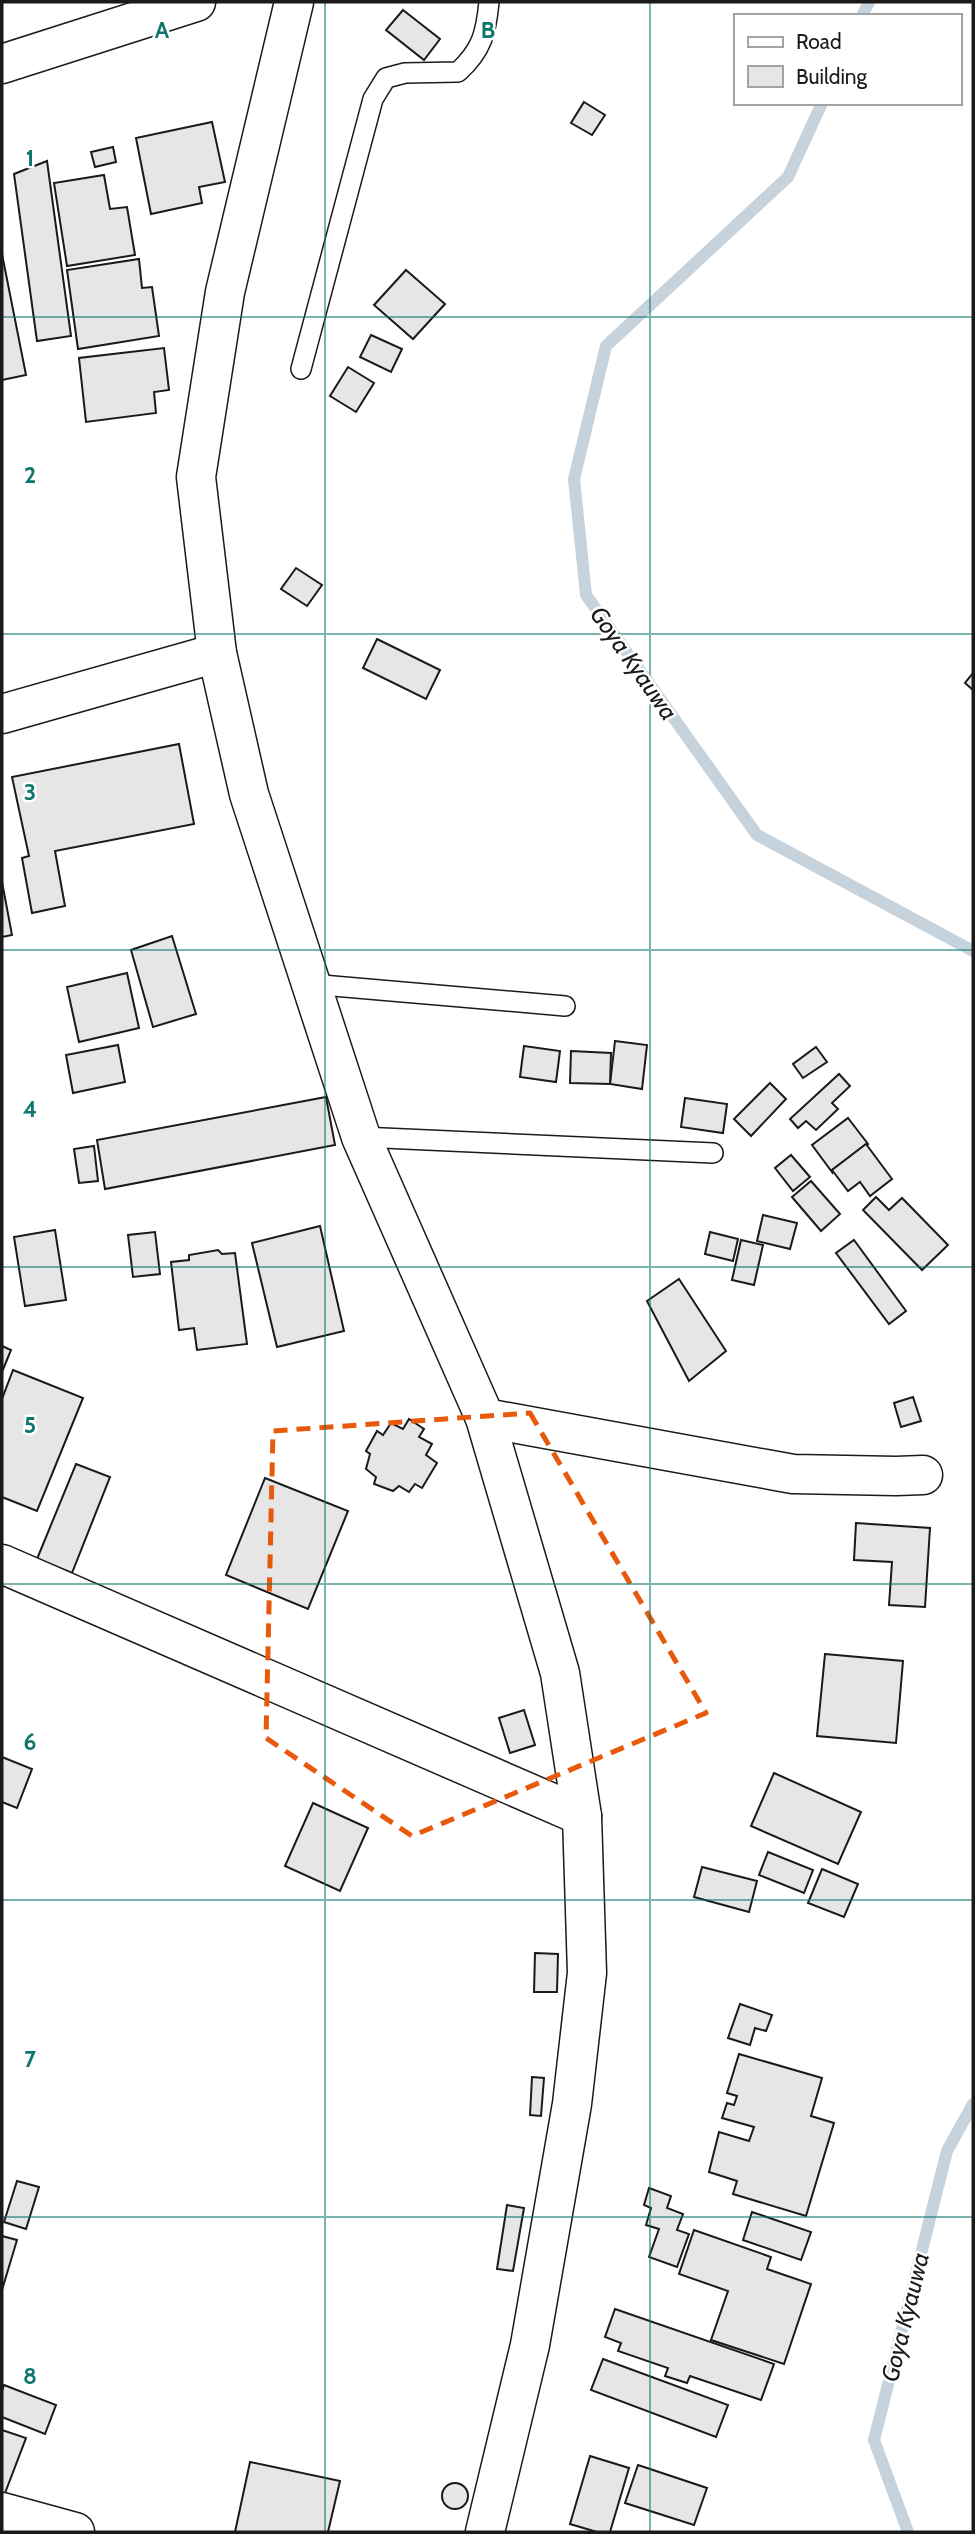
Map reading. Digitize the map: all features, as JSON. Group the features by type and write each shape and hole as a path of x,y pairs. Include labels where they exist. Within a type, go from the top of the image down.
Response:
{"street":[{"path":"2,64 196,2"},
{"path":"294,2 225,292 196,477 217,653 249,794 361,1137 485,1418 560,1673 582,1816 587,1973 572,2105 530,2345 485,2532"},
{"path":"2,714 217,653"},
{"path":"485,1418 793,1474 923,1475"},
{"path":"2,1564 582,1816"},
{"path":"2,2512 75,2532"}],"lane":[{"path":"301,369 373,99 386,78 405,73 458,72 474,58 486,29 489,2"},
{"path":"310,985 565,1006"},
{"path":"361,1137 713,1153"}],"highlighted area":[{"path":"530,1413 706,1713 412,1836 266,1738 273,1431"}],"building":[{"path":"403,10 440,39 424,60 386,30"},
{"path":"584,102 605,115 592,135 571,123"},
{"path":"212,122 225,182 199,187 202,203 151,214 136,138"},
{"path":"113,147 116,162 95,167 91,152"},
{"path":"47,161 71,336 37,341 14,174"},
{"path":"104,175 110,209 127,207 135,255 67,266 54,183"},
{"path":"2,254 26,375 2,380"},
{"path":"139,259 142,288 152,287 159,336 78,349 67,270"},
{"path":"406,270 445,304 413,339 374,305"},
{"path":"371,335 402,349 391,372 360,357"},
{"path":"164,348 169,390 154,392 156,413 86,422 79,358"},
{"path":"348,367 374,383 356,412 330,396"},
{"path":"296,568 322,585 307,606 281,589"},
{"path":"377,639 440,670 426,699 363,668"},
{"path":"973,673 973,690 965,683"},
{"path":"179,744 194,824 55,851 65,906 32,913 22,858 29,856 12,777"},
{"path":"2,882 12,935 2,937"},
{"path":"172,936 196,1014 153,1027 131,950"},
{"path":"127,973 139,1028 79,1042 67,987"},
{"path":"615,1041 647,1045 642,1089 610,1084"},
{"path":"118,1045 125,1082 73,1093 66,1055"},
{"path":"524,1046 560,1051 556,1082 520,1077"},
{"path":"816,1047 827,1062 803,1078 793,1064"},
{"path":"571,1051 611,1053 610,1084 570,1083"},
{"path":"839,1074 850,1086 832,1103 838,1109 816,1130 806,1121 798,1128 790,1119"},
{"path":"770,1083 786,1099 751,1136 734,1119"},
{"path":"326,1097 335,1145 105,1189 97,1140"},
{"path":"685,1098 727,1104 723,1133 681,1127"},
{"path":"848,1118 868,1144 832,1172 812,1145"},
{"path":"866,1144 892,1179 870,1196 860,1182 848,1191 832,1170"},
{"path":"94,1146 98,1181 79,1183 74,1149"},
{"path":"791,1155 810,1177 793,1191 775,1168"},
{"path":"811,1181 840,1214 821,1231 792,1197"},
{"path":"876,1197 889,1210 902,1198 948,1245 922,1270 863,1210"},
{"path":"763,1215 797,1223 790,1249 757,1241"},
{"path":"320,1226 344,1331 277,1347 252,1243"},
{"path":"55,1230 66,1300 25,1306 14,1237"},
{"path":"155,1232 160,1274 133,1277 128,1235"},
{"path":"710,1232 738,1239 733,1261 705,1254"},
{"path":"741,1240 763,1245 754,1285 732,1280"},
{"path":"854,1240 906,1311 889,1324 836,1253"},
{"path":"218,1250 222,1254 235,1253 247,1344 197,1350 194,1328 179,1330 171,1262 189,1260 189,1255"},
{"path":"679,1279 726,1351 689,1381 647,1301"},
{"path":"2,1346 11,1350 2,1372"},
{"path":"13,1370 83,1398 37,1511 2,1497 2,1399"},
{"path":"913,1397 921,1421 901,1427 894,1403"},
{"path":"409,1419 424,1429 419,1437 432,1444 426,1455 437,1463 422,1488 415,1484 409,1492 399,1486 393,1491 374,1484 376,1477 366,1469 370,1454 366,1451 377,1431 383,1435 391,1423 403,1429"},
{"path":"76,1464 110,1477 72,1573 37,1559"},
{"path":"265,1478 348,1511 308,1609 226,1575"},
{"path":"856,1523 930,1528 925,1607 889,1605 892,1562 854,1560"},
{"path":"825,1654 903,1661 896,1743 817,1736"},
{"path":"524,1710 535,1745 510,1753 499,1718"},
{"path":"2,1757 32,1769 17,1808 2,1802"},
{"path":"774,1773 861,1812 838,1864 751,1826"},
{"path":"313,1803 368,1828 340,1891 285,1866"},
{"path":"768,1852 813,1870 804,1893 759,1875"},
{"path":"702,1867 757,1881 749,1912 694,1897"},
{"path":"822,1869 858,1884 844,1917 808,1903"},
{"path":"535,1953 558,1954 557,1992 534,1992"},
{"path":"740,2004 772,2015 766,2031 755,2028 750,2045 728,2038"},
{"path":"739,2054 822,2078 811,2116 834,2123 806,2216 733,2194 737,2181 709,2172 719,2132 749,2141 754,2127 722,2118 727,2103 734,2105 737,2096 727,2093"},
{"path":"532,2077 544,2078 541,2116 530,2115"},
{"path":"17,2181 39,2187 26,2229 4,2222"},
{"path":"649,2188 671,2196 667,2208 683,2214 677,2230 689,2234 677,2267 649,2257 659,2229 646,2225 651,2208 644,2205"},
{"path":"507,2205 524,2208 513,2271 497,2269"},
{"path":"752,2212 811,2232 801,2260 743,2240"},
{"path":"694,2230 771,2257 767,2269 811,2284 784,2364 711,2340 728,2291 679,2274"},
{"path":"2,2236 17,2240 2,2290"},
{"path":"615,2309 774,2364 761,2400 690,2376 687,2383 665,2376 668,2368 618,2351 621,2343 605,2337"},
{"path":"603,2359 728,2405 716,2437 591,2390"},
{"path":"4,2385 56,2405 45,2434 2,2417"},
{"path":"2,2430 26,2438 2,2501"},
{"path":"590,2456 629,2468 610,2532 597,2532 570,2524"},
{"path":"250,2462 340,2481 328,2532 235,2532"},
{"path":"638,2465 707,2488 694,2525 625,2503"},
{"path":"455,2483 464,2487 468,2496 464,2505 455,2509 446,2505 442,2496 446,2487"}],"waterway":[{"name":"Goya Kyauwa","path":"863,14 869,2"},
{"name":"Goya Kyauwa","path":"821,105 788,177 606,346 574,479 586,595 757,835 973,951"},
{"name":"Goya Kyauwa","path":"908,2532 874,2440 947,2151 973,2104"}]}
